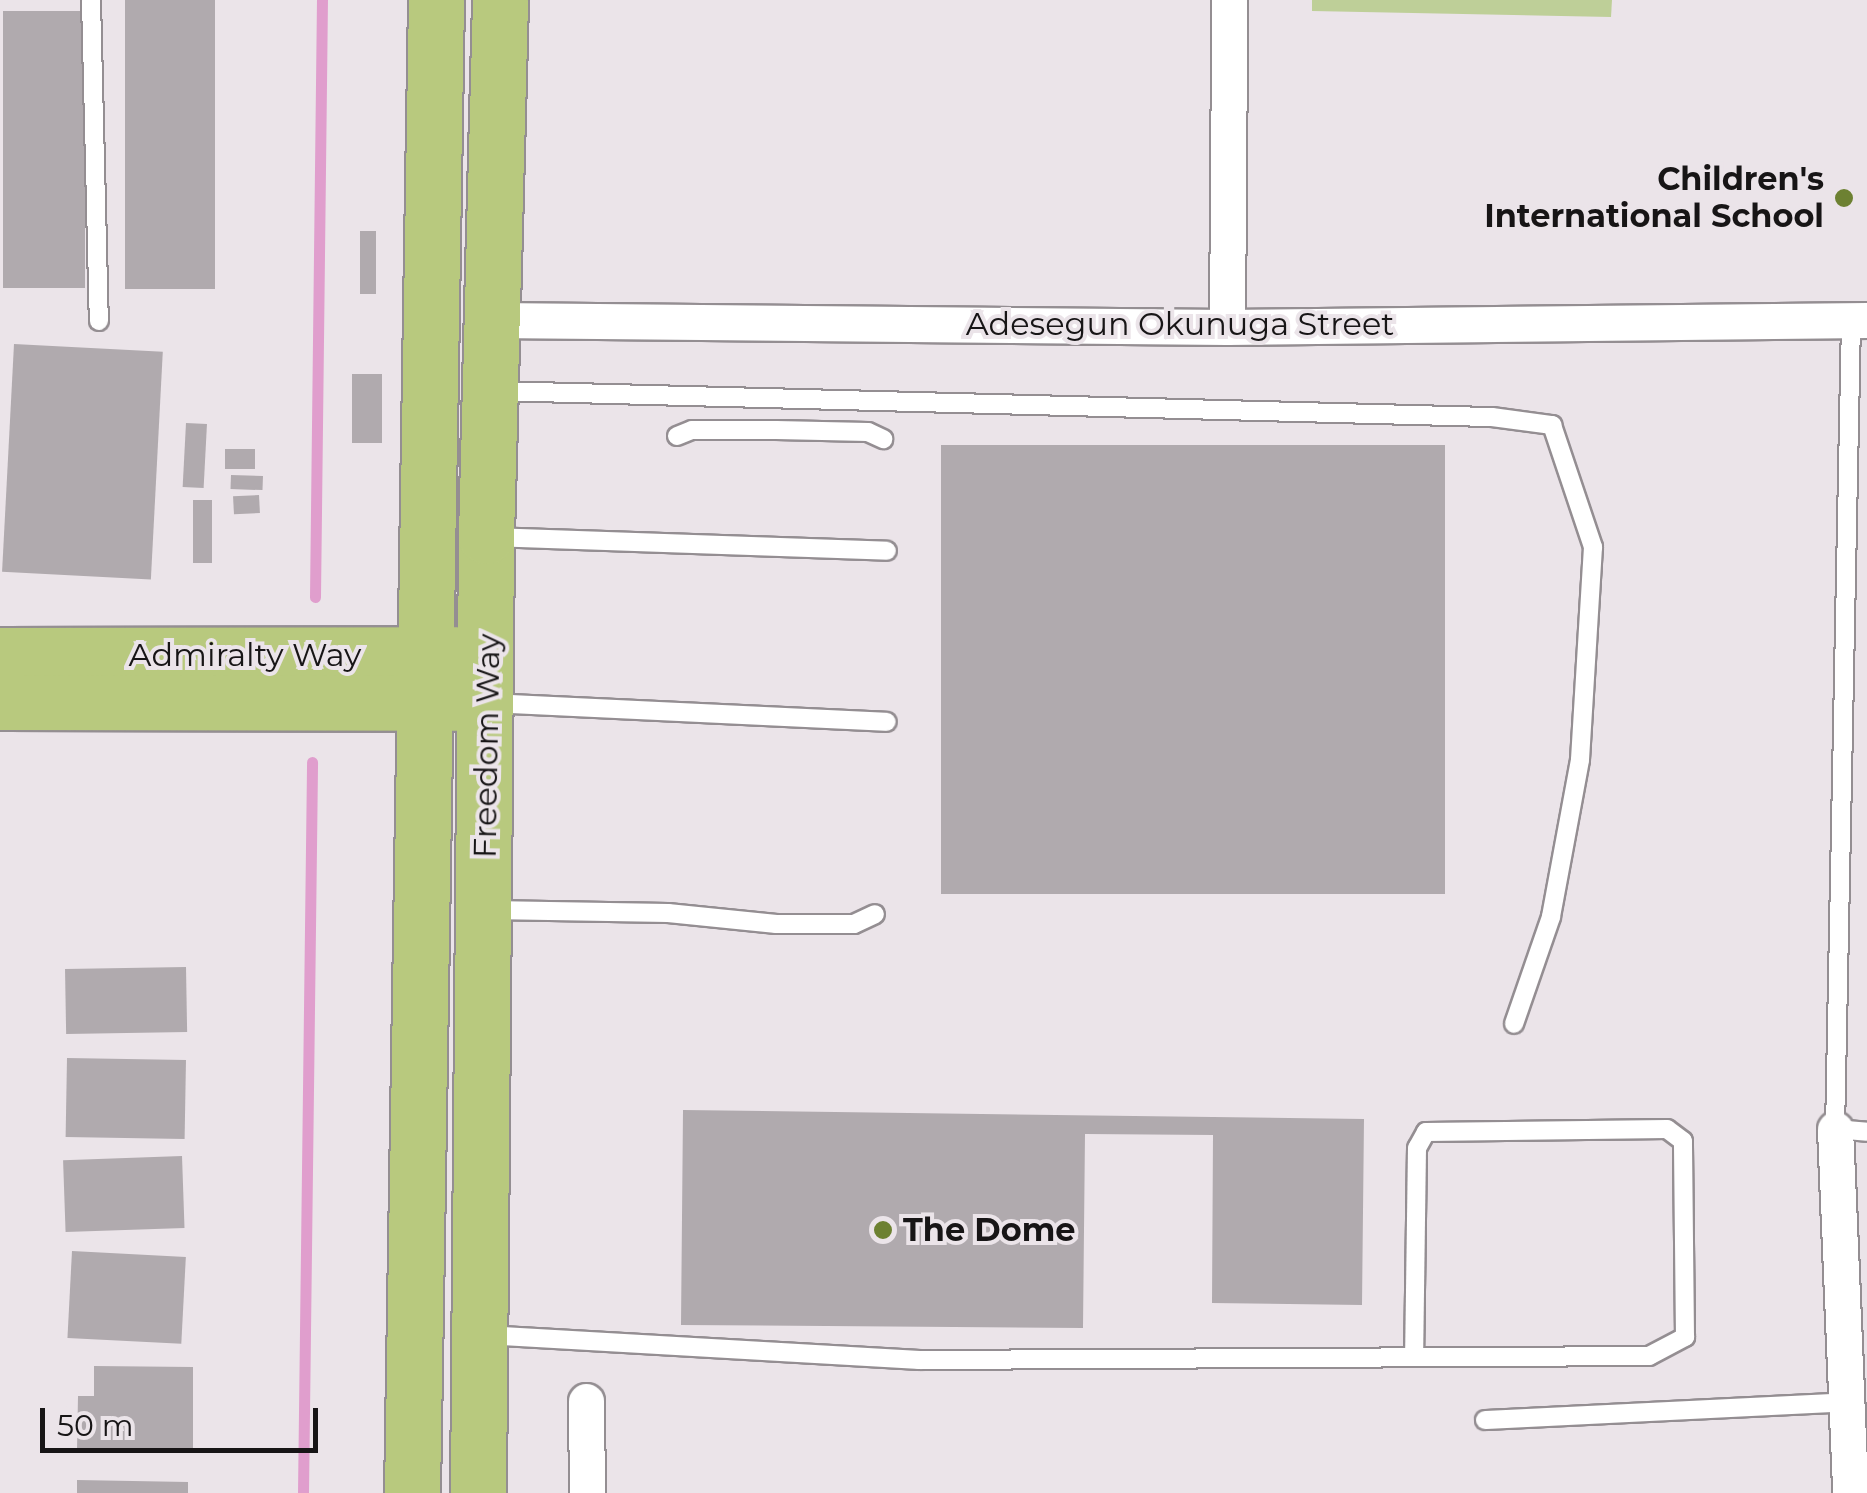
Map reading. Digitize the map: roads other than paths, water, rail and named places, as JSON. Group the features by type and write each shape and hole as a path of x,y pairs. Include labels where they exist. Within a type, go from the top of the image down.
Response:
{"main road":[{"name":"Freedom Way","path":"412,1493 421,679 436,0"},
{"name":"Freedom Way","path":"478,1493 488,679 486,536 500,0"},
{"name":"Admiralty Way","path":"0,655 421,679"},
{"name":"Admiralty Way","path":"0,702 421,679 488,679"}],"street":[{"path":"1227,326 1229,0"},
{"name":"Adesegun Okunuga Street","path":"493,320 1227,326 1859,320"},
{"path":"1850,1493 1851,1130"},
{"path":"586,1400 588,1493"}],"lane":[{"path":"92,0 99,321"},
{"path":"1851,1130 1859,320"},
{"path":"491,391 1492,417 1552,426 1594,547 1582,740 1551,917 1514,1024"},
{"path":"677,436 692,430 776,430 868,432 882,439"},
{"path":"486,536 888,551"},
{"path":"488,679 888,722"},
{"path":"485,910 668,913 776,924 854,924 875,914"},
{"path":"480,1334 919,1360 1649,1356 1671,1349 1685,1337 1683,1141 1667,1129 1426,1132 1417,1148 1414,1357"},
{"path":"1485,1420 1849,1402"}],"waterway":[{"path":"315,597 322,0"},
{"path":"303,1493 312,762"}],"place":[{"name":"Children's International School","path":"1844,198"},
{"name":"The Dome","path":"883,1230"}]}
